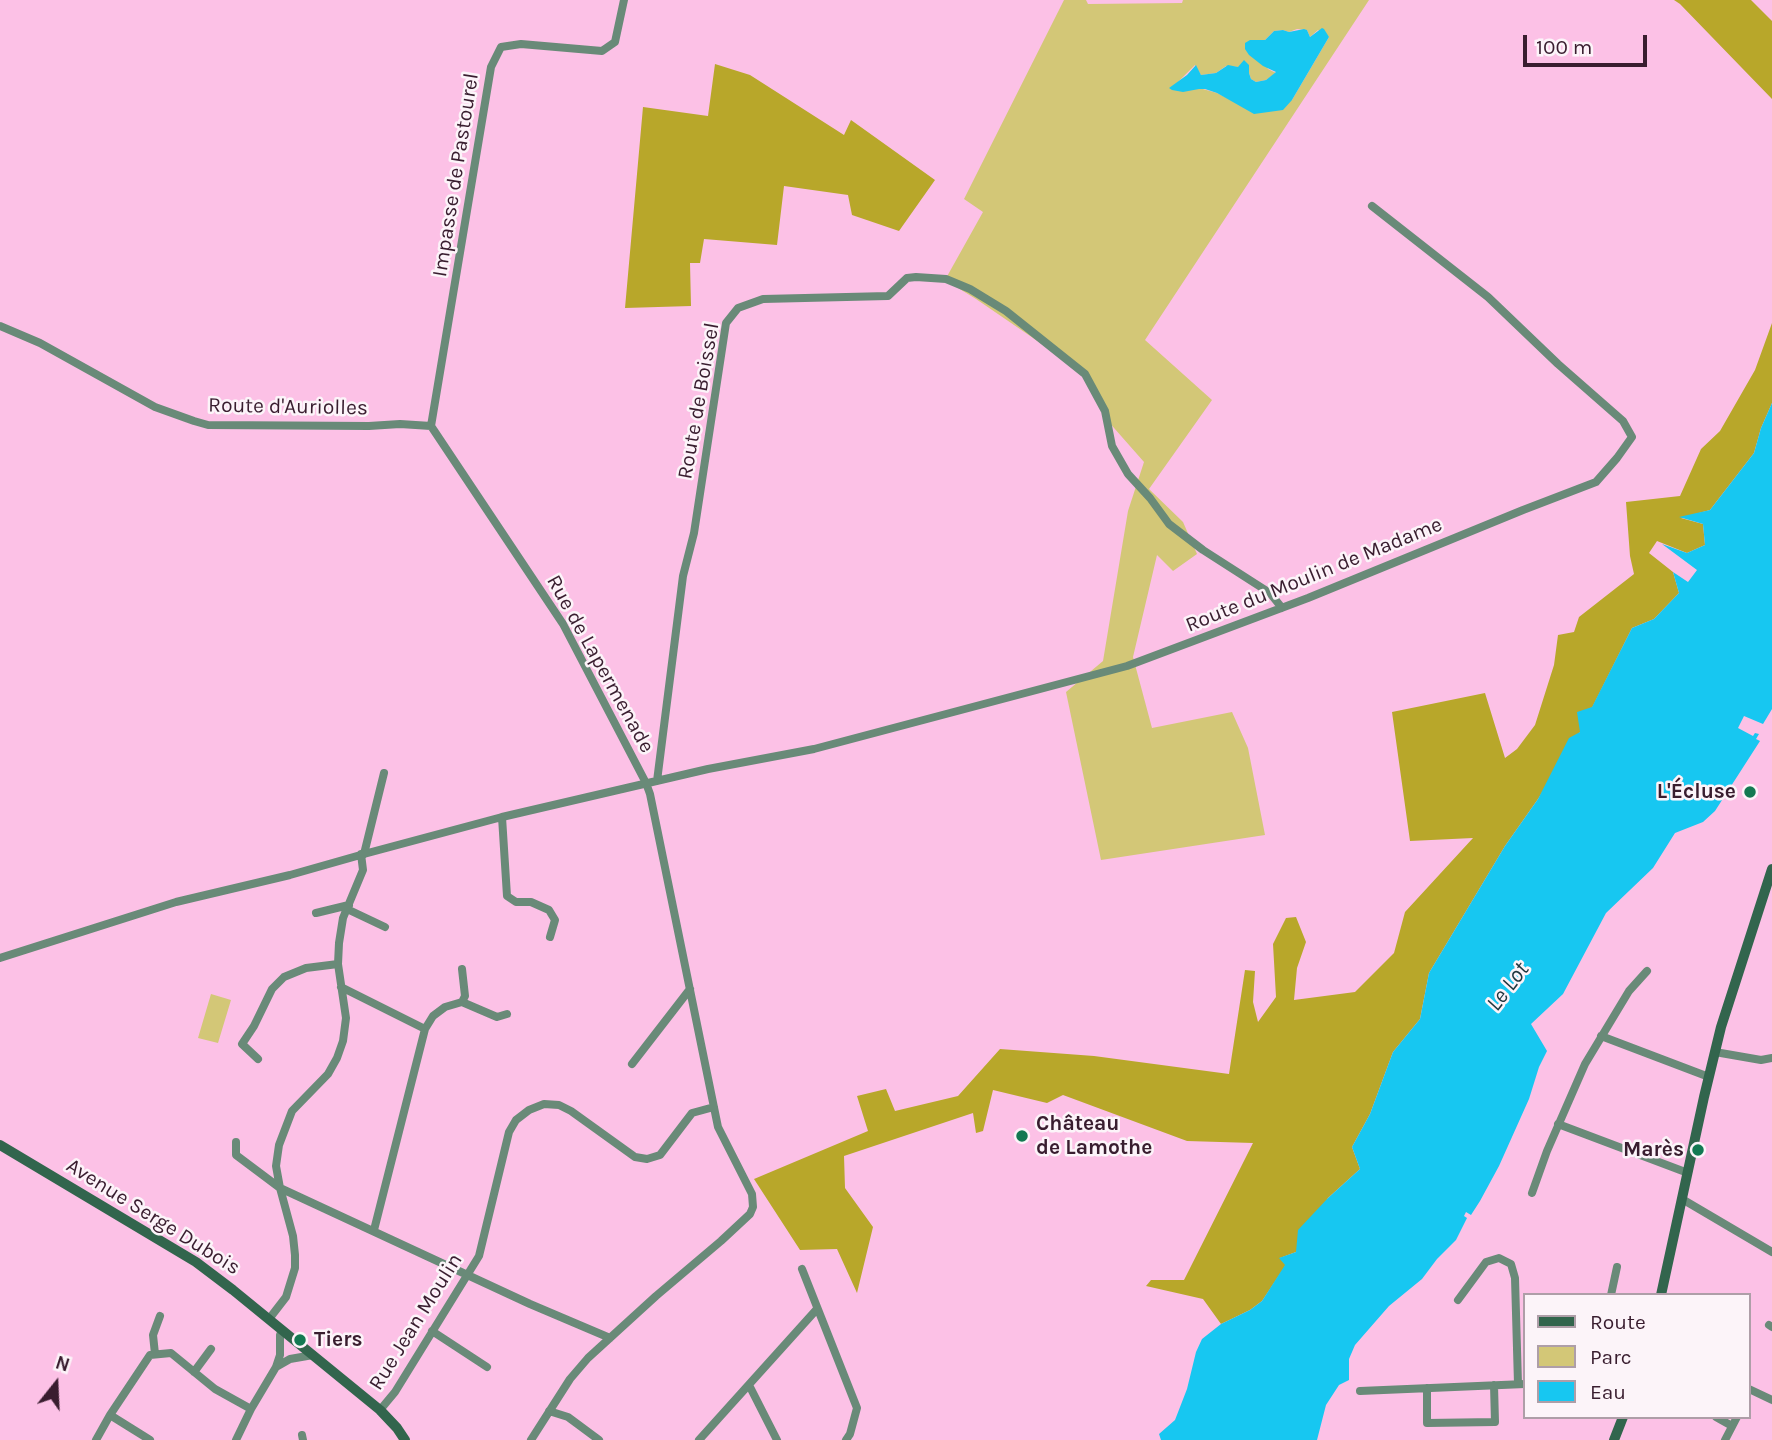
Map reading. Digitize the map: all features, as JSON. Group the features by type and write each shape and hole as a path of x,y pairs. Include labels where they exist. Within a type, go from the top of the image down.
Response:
{"street":[{"name":"Impasse de Pastourel","path":"431,426 491,67 501,47 521,44 603,51 615,42 624,0"},
{"name":"Route du Moulin de Madame","path":"646,783 708,768 814,749 1127,666 1282,608 1596,482 1632,437 1623,421 1558,364 1488,296 1372,206"},
{"name":"Route de Boissel","path":"657,780 683,576 694,533 726,323 738,308 763,299 888,296 906,278 916,277 946,279 970,289 1006,312 1085,374 1105,411 1112,446 1128,474 1169,524 1203,550 1270,593 1282,608"},
{"name":"Route d'Auriolles","path":"0,326 40,344 155,407 208,425 431,426"},
{"name":"Rue de Lapermenade","path":"0,958 176,902 290,875 502,817 646,783 563,624 431,426"},
{"path":"269,1319 286,1297 295,1268 293,1236 276,1166 279,1145 292,1111 328,1074 343,1041 346,1018 338,964 339,943 343,918 363,870 363,854 384,773"},
{"path":"531,1440 570,1379 588,1358 722,1241 750,1214 753,1207 752,1194 718,1127 646,783"},
{"path":"502,817 507,896 516,902 531,902 549,910 555,920 550,937"},
{"path":"1661,1293 1721,1027 1772,869"},
{"path":"316,913 348,907 385,926"},
{"path":"258,1059 242,1044 272,989 284,977 306,968 338,964"},
{"path":"462,969 465,996 462,1002"},
{"path":"1532,1193 1558,1124 1585,1064 1629,990 1647,971"},
{"path":"341,987 425,1029"},
{"path":"632,1064 690,989"},
{"path":"374,1230 425,1029 433,1016 444,1007 462,1002 497,1017 507,1014"},
{"path":"1601,1036 1709,1077"},
{"path":"1715,1052 1761,1060 1772,1058"},
{"name":"Rue Jean Moulin","path":"380,1410 395,1392 478,1256 509,1132 516,1120 544,1104 559,1105 635,1157 647,1159 660,1155 692,1113 714,1107"},
{"path":"1558,1124 1688,1173"},
{"path":"236,1142 236,1155 280,1188 610,1338"},
{"name":"Avenue Serge Dubois","path":"0,1145 196,1262 380,1410 405,1440"},
{"path":"1682,1199 1772,1252"},
{"path":"1360,1391 1522,1384 1521,1339 1515,1278 1511,1264 1499,1258 1486,1262 1458,1300"},
{"path":"1611,1293 1617,1267"},
{"path":"802,1269 857,1408 846,1440"},
{"path":"699,1440 817,1309"},
{"path":"155,1354 153,1335 160,1315"},
{"path":"236,1440 276,1367 282,1329"},
{"path":"432,1331 487,1367"},
{"path":"194,1372 211,1349"},
{"path":"96,1440 150,1355 155,1354 171,1353 215,1389 251,1409"},
{"path":"276,1367 290,1359 313,1355"},
{"path":"749,1385 777,1440"},
{"path":"1427,1388 1427,1423 1494,1422 1494,1385"},
{"path":"1751,1390 1772,1400"},
{"path":"549,1411 568,1417 599,1440"},
{"path":"110,1415 150,1440"},
{"path":"1614,1440 1622,1419"},
{"path":"1725,1440 1734,1422"}],"green space":[{"path":"1064,0 1086,0 1088,4 1182,3 1183,0 1369,0 1145,340 1212,400 1149,489 1183,522 1197,554 1173,571 1157,555 1133,657 1152,728 1232,712 1248,748 1265,835 1101,860 1066,692 1103,661 1128,511 1144,462 1107,420 1090,377 945,280 983,212 964,199","holes":["1307,30 1310,37 1318,30 1329,37 1292,100 1231,100 1217,93 1178,82 1195,65 1201,75 1216,73 1226,66 1249,68 1251,79 1256,82 1266,80 1276,73 1268,69 1255,40 1265,40 1274,31"]},
{"path":"211,994 231,1000 218,1043 198,1038"}],"shaded area":[{"path":"1674,0 1751,0 1772,21 1772,99 1680,4"},
{"path":"715,64 750,75 844,135 851,120 935,180 899,231 852,215 848,195 784,186 777,245 704,239 700,263 690,263 691,306 625,308 643,107 708,116"},
{"path":"1772,323 1772,403 1754,453 1710,510 1681,518 1703,524 1705,545 1687,553 1657,541 1649,553 1673,572 1679,593 1654,619 1632,628 1580,732 1505,846 1429,973 1420,1019 1393,1052 1370,1114 1352,1147 1360,1169 1328,1198 1296,1252 1280,1258 1286,1265 1262,1301 1221,1324 1203,1299 1146,1286 1151,1280 1184,1280 1253,1143 1187,1141 1063,1095 1047,1103 993,1090 983,1131 976,1133 973,1113 844,1156 845,1188 873,1227 857,1293 837,1249 800,1250 754,1179 868,1131 857,1096 886,1089 895,1111 958,1096 1000,1049 1094,1056 1229,1074 1245,970 1255,971 1253,1002 1258,1022 1276,997 1273,944 1286,918 1296,917 1306,942 1297,968 1294,1000 1355,992 1394,953 1405,912 1473,838 1410,841 1392,712 1485,693 1505,758 1517,749 1535,725 1554,665 1558,635 1574,632 1579,617 1634,574 1626,502 1680,496 1701,449 1720,431 1755,370"}],"water":[{"path":"1322,28 1329,37 1292,100 1283,110 1254,114 1205,89 1183,92 1169,88 1196,65 1201,75 1216,73 1228,65 1238,67 1244,60 1249,65 1251,79 1256,82 1266,80 1276,72 1249,55 1245,43 1250,40 1265,40 1274,31 1283,30 1289,32 1304,29 1310,37"},
{"name":"Le Lot","path":"1772,403 1772,709 1763,724 1744,716 1738,728 1753,736 1755,733 1759,734 1756,739 1760,741 1715,811 1703,822 1675,833 1653,868 1606,913 1563,994 1531,1024 1547,1051 1499,1166 1471,1215 1466,1212 1464,1216 1467,1218 1456,1240 1422,1279 1389,1306 1355,1345 1349,1359 1349,1380 1339,1385 1326,1405 1317,1440 1161,1440 1159,1434 1175,1420 1202,1339 1221,1324 1262,1301 1285,1265 1279,1258 1296,1252 1298,1230 1360,1169 1352,1147 1370,1114 1393,1052 1420,1019 1429,973 1505,846 1538,799 1569,738 1580,732 1577,712 1592,707 1632,628 1654,619 1679,593 1673,572 1688,582 1697,570 1662,544 1687,553 1705,545 1703,524 1679,517 1710,510 1754,453"}],"place":[{"name":"L'Écluse","path":"1750,792"},
{"name":"Château de Lamothe","path":"1022,1136"},
{"name":"Marès","path":"1698,1150"},
{"name":"Tiers","path":"300,1340"}]}
